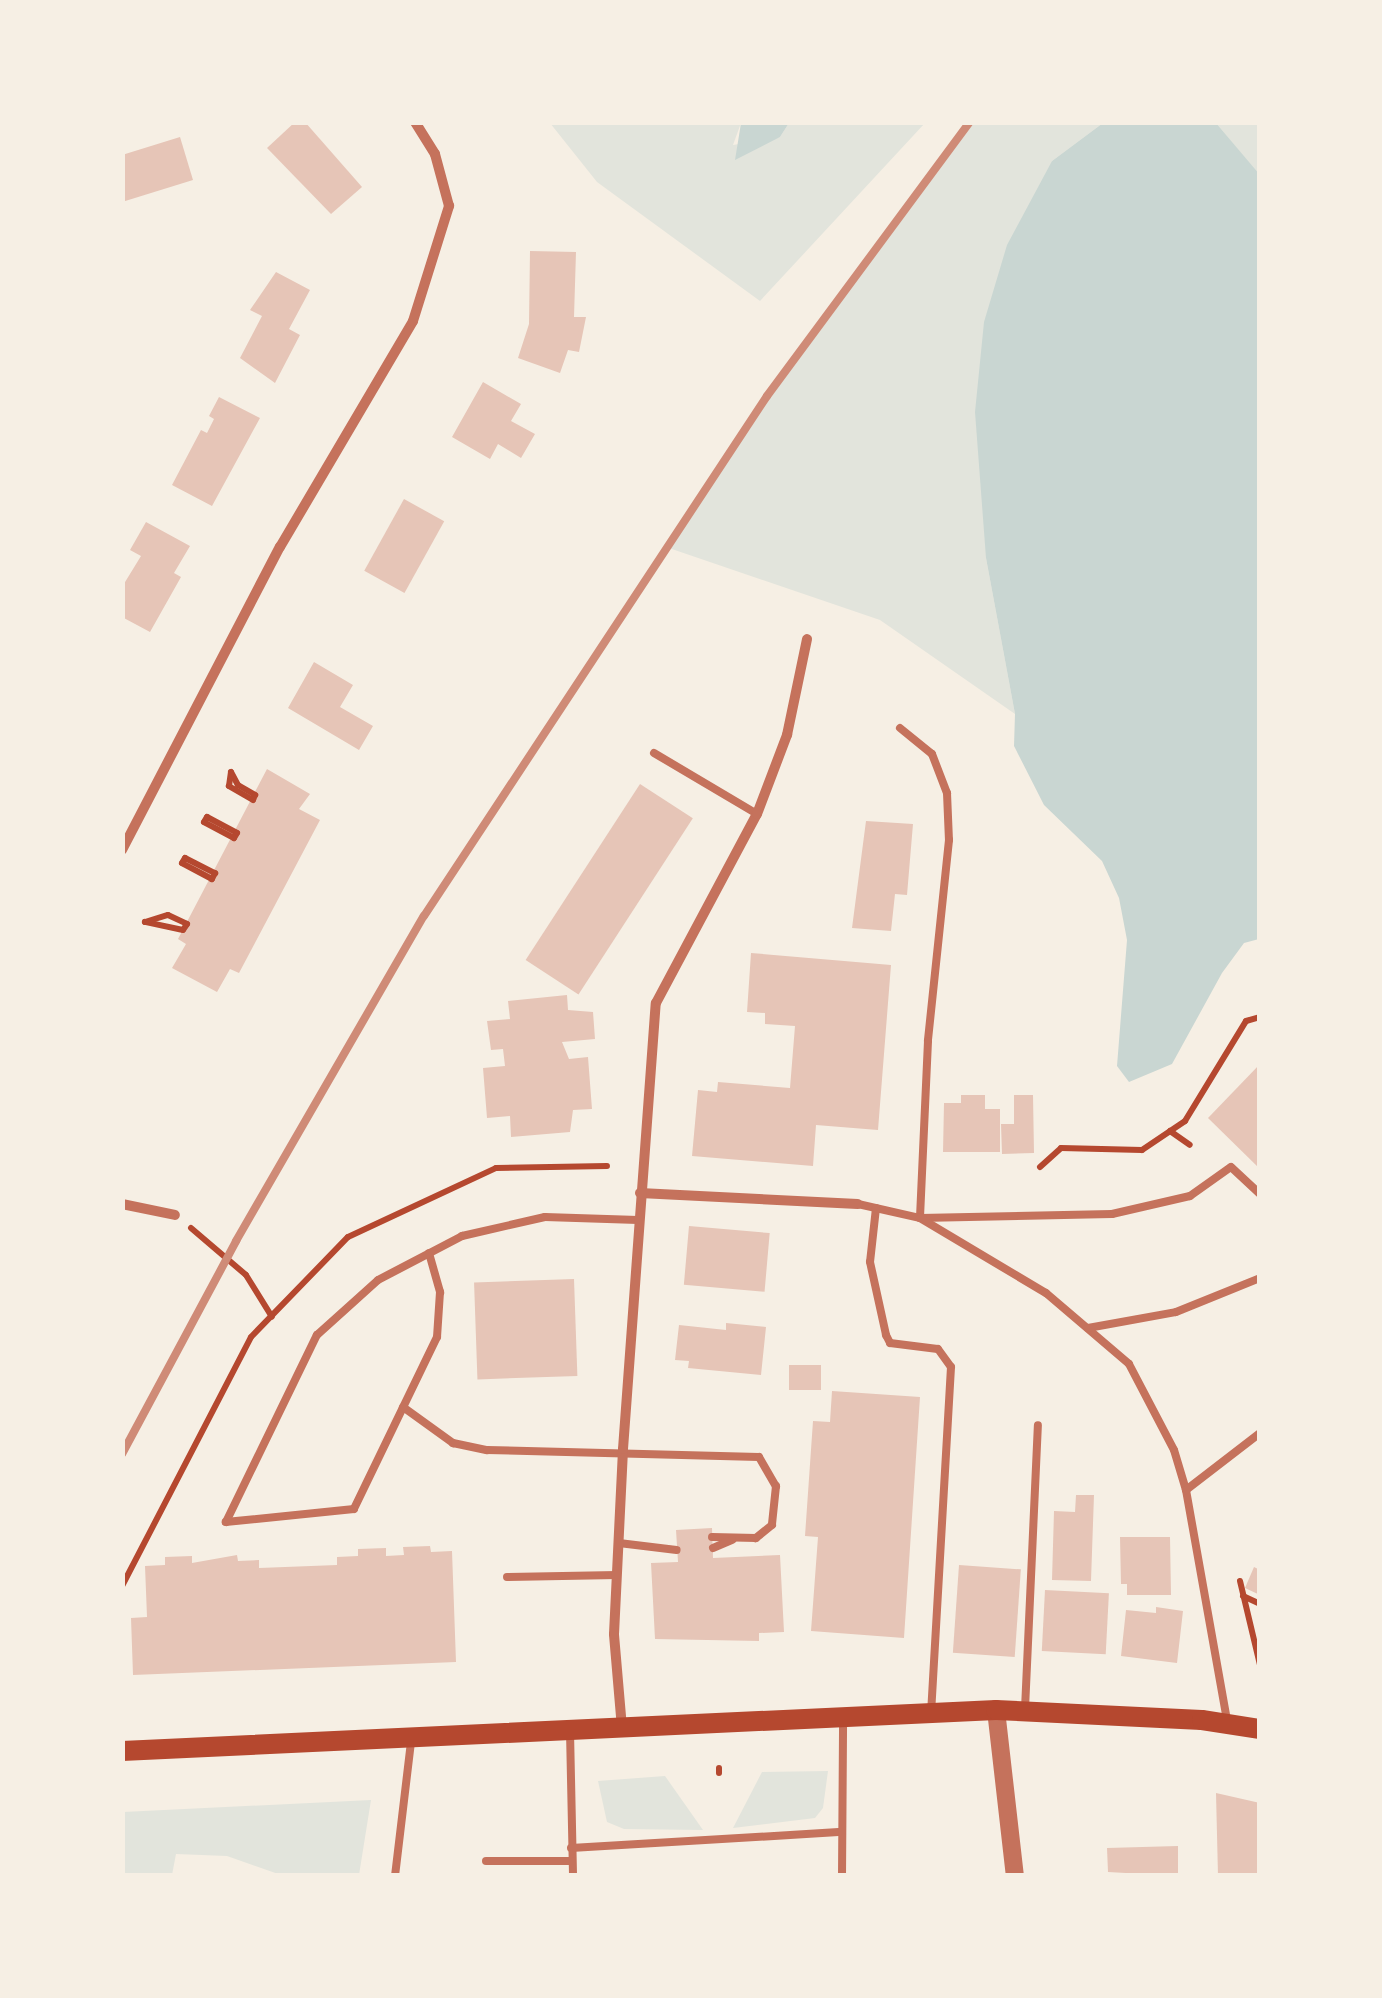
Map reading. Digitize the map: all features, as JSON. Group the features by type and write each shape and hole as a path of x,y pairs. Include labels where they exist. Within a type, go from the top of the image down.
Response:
{"main road":[{"path":"122,1751 1025,1709 1227,1722 1260,1729"}],"street":[{"path":"122,850 270,564 413,321 449,206 435,154 415,122"},
{"path":"622,1729 618,1544 656,1003 756,814 787,735 806,639"},
{"path":"640,1193 858,1204"},
{"path":"122,1204 175,1215"},
{"path":"996,1710 1015,1876"}],"lane":[{"path":"900,728 932,754 947,792 949,840 928,1042 920,1218"},
{"path":"654,753 756,814"},
{"path":"858,1204 920,1218 1112,1214 1190,1196 1231,1167 1260,1194"},
{"path":"876,1208 870,1262 886,1335 890,1343 938,1349 952,1366 931,1712"},
{"path":"429,1254 440,1292 438,1336 354,1508 226,1522 317,1335 378,1280 462,1236 544,1217 638,1220"},
{"path":"920,1218 1046,1292 1129,1364 1174,1450 1186,1490 1227,1722"},
{"path":"1088,1328 1176,1312 1260,1278"},
{"path":"403,1407 453,1443 487,1450 623,1449 760,1457 776,1486 772,1524 756,1538 732,1540 712,1536"},
{"path":"1025,1709 1038,1425"},
{"path":"1186,1490 1260,1433"},
{"path":"665,1544 677,1538"},
{"path":"712,1548 732,1540"},
{"path":"618,1544 665,1544 678,1550"},
{"path":"507,1577 617,1575"},
{"path":"842,1876 843,1716"},
{"path":"570,1730 573,1876"},
{"path":"395,1876 411,1735"},
{"path":"571,1848 840,1832"},
{"path":"486,1861 572,1861"}],"path":[{"path":"232,772 238,786 256,794 253,800 229,786 232,772"},
{"path":"168,915 187,924 183,930 165,922 156,928 145,922 168,915"},
{"path":"1040,1167 1061,1148 1142,1150 1185,1122 1246,1021 1260,1017"},
{"path":"1170,1131 1190,1145"},
{"path":"175,1215 246,1275 272,1317"},
{"path":"1240,1580 1260,1665"},
{"path":"1242,1595 1260,1604"}],"shaded area":[{"path":"741,122 789,123 780,137 735,160"},
{"path":"550,123 741,123 733,145 780,137 789,123 925,123 760,301 597,182"},
{"path":"970,123 1103,123 1052,161 986,558 1015,714 880,620 666,547 767,396"},
{"path":"1103,123 1216,123 1260,175 1259,939 1244,943 1222,973 1172,1064 1129,1082 1117,1066 1127,940 1119,898 1102,861 1044,805 1014,746 1015,714 986,558 975,412 984,322 1007,245 1052,161"},
{"path":"1216,123 1259,123 1259,175 1255,170"},
{"path":"828,1771 823,1808 815,1818 733,1828 762,1772"},
{"path":"665,1776 703,1830 624,1829 607,1822 598,1781"},
{"path":"371,1800 359,1875 281,1875 227,1856 176,1854 172,1875 123,1875 123,1812"}],"building":[{"path":"295,122 305,122 362,187 331,214 267,148"},
{"path":"180,137 193,180 122,202 122,155"},
{"path":"530,251 576,252 574,317 586,317 579,352 568,350 560,373 518,358 529,324"},
{"path":"276,272 310,290 289,329 300,335 275,383 240,358 262,316 250,310"},
{"path":"483,382 521,404 511,421 535,434 521,458 498,444 490,459 452,437"},
{"path":"219,397 260,418 212,506 172,485 201,430 207,433 214,419 209,416"},
{"path":"404,499 444,521 404,593 364,571"},
{"path":"146,522 190,546 174,573 181,577 150,632 122,617 122,587 141,556 130,550"},
{"path":"314,662 353,685 340,707 373,726 359,750 288,708"},
{"path":"267,769 310,794 299,809 320,820 239,973 230,969 217,992 172,968 186,944 178,939"},
{"path":"640,784 693,818 578,994 526,960"},
{"path":"866,821 913,824 907,895 895,894 891,931 852,928"},
{"path":"751,953 891,965 878,1130 816,1125 813,1166 692,1156 698,1090 717,1092 718,1082 790,1088 795,1026 765,1024 765,1013 747,1012"},
{"path":"567,995 568,1010 593,1012 595,1039 562,1042 569,1059 588,1057 592,1109 573,1110 570,1132 511,1137 510,1116 487,1118 483,1068 505,1066 503,1049 491,1050 487,1021 510,1019 508,1001"},
{"path":"1260,1064 1260,1169 1208,1118"},
{"path":"961,1095 985,1095 985,1109 1000,1109 1000,1152 943,1152 944,1103 961,1103"},
{"path":"1014,1095 1033,1095 1034,1153 1002,1154 1001,1124 1014,1124"},
{"path":"689,1226 770,1233 765,1292 684,1285"},
{"path":"574,1279 577,1376 477,1379 474,1282"},
{"path":"726,1323 766,1327 761,1375 688,1368 689,1361 675,1360 679,1325 726,1330"},
{"path":"789,1365 821,1365 821,1390 789,1390"},
{"path":"832,1391 920,1397 904,1638 811,1631 818,1537 805,1536 813,1421 830,1422"},
{"path":"1076,1495 1094,1495 1091,1581 1052,1580 1054,1511 1075,1512"},
{"path":"712,1528 713,1558 780,1555 784,1632 759,1633 759,1641 655,1639 651,1563 678,1562 676,1530"},
{"path":"1120,1537 1170,1537 1171,1595 1127,1595 1127,1584 1121,1584"},
{"path":"430,1546 431,1552 452,1551 456,1662 133,1675 131,1618 147,1617 145,1566 165,1565 165,1557 192,1556 192,1563 237,1555 238,1561 259,1560 259,1568 337,1565 337,1557 358,1556 358,1549 386,1548 386,1556 404,1555 403,1547"},
{"path":"959,1565 1021,1569 1015,1657 953,1653"},
{"path":"1254,1567 1260,1570 1260,1595 1245,1588"},
{"path":"1045,1590 1109,1593 1106,1654 1042,1651"},
{"path":"1156,1607 1183,1611 1177,1663 1121,1656 1126,1610 1156,1613"},
{"path":"1216,1793 1260,1803 1260,1876 1218,1876"},
{"path":"1178,1846 1178,1876 1108,1872 1107,1848"}],"railway":[{"path":"122,1454 236,1241 424,916 767,396 970,122"}]}
